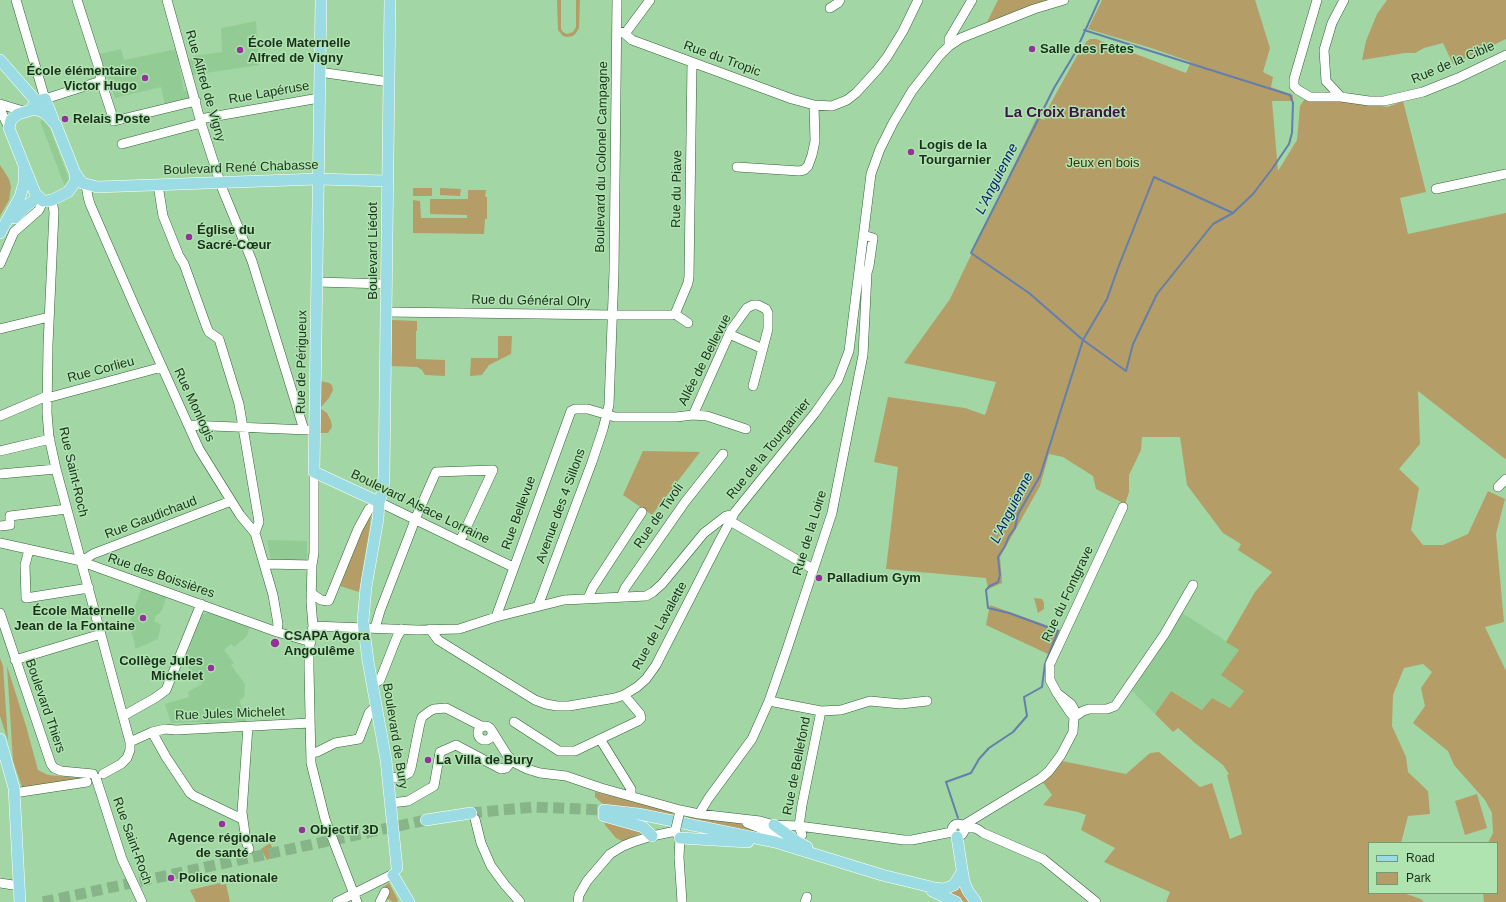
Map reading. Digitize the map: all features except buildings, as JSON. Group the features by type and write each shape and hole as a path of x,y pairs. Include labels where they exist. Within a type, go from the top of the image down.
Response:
{"main road":[{"name":"Rue de Périgueux","path":"314,472 310,430 317,282 321,0"},
{"name":"Boulevard Liédot","path":"370,628 363,607 379,502 383,491 384,476 390,0"},
{"path":"0,60 34,105 43,111 56,125 78,179 90,187"},
{"path":"34,105 56,125"},
{"path":"34,105 13,118 9,128 24,164 44,199"},
{"path":"0,234 20,197 24,183 24,164"},
{"path":"0,240 21,210 30,202 68,192 75,182 75,173"},
{"name":"Boulevard René Chabasse","path":"44,199 90,187 318,179 387,181"},
{"name":"Boulevard Alsace Lorraine","path":"314,472 379,502"},
{"name":"Boulevard de Bury","path":"370,628 364,640 388,778 396,850 393,871"},
{"path":"0,738 10,772 14,793 20,902"},
{"path":"652,836 643,827 604,813 639,814 775,842 863,870"},
{"path":"426,820 473,816"},
{"path":"774,825 800,844 863,870"},
{"path":"960,831 962,872 964,882 968,891 976,902"},
{"path":"677,832 759,843 935,888 944,889 954,885 962,872"},
{"path":"393,871 409,901"},
{"path":"882,875 948,902"},
{"path":"882,875 933,892 956,902"}],"street":[{"path":"16,0 34,105"},
{"path":"78,0 114,121 196,101"},
{"name":"Rue Alfred de Vigny","path":"167,0 196,101 200,121 221,182 252,261 310,430"},
{"name":"Boulevard du Colonel Campagne","path":"610,384 620,33 617,0"},
{"path":"620,33 650,0"},
{"path":"830,8 840,0"},
{"name":"Rue du Tropic","path":"620,33 632,40 792,99 824,106 847,100 856,93 886,57 903,30 918,0"},
{"path":"949,46 949,39 972,0"},
{"path":"949,46 976,31 1034,9 1064,0"},
{"name":"Rue de la Cible","path":"1317,0 1296,71 1294,86 1310,97 1340,97 1369,101 1384,101 1412,95 1458,78 1506,55"},
{"path":"1340,97 1326,82 1324,50 1332,23 1344,0"},
{"name":"Rue de la Tourgarnier","path":"313,626 459,630 496,617 564,600 642,596 653,592 704,533 726,516 730,515 731,519 815,413 838,380 849,351 868,240 871,174 880,149 893,123 926,72 949,46"},
{"name":"Rue du Piave","path":"676,314 689,277 692,62"},
{"path":"319,72 389,82"},
{"path":"0,104 34,105 101,81"},
{"name":"Rue Lapéruse","path":"122,144 200,121 319,98"},
{"path":"737,167 799,171 804,170 808,166 815,141 814,105"},
{"path":"0,108 9,128"},
{"path":"1436,189 1506,174"},
{"path":"158,185 163,216 179,256 184,264 207,328 209,332 219,339 239,404 259,522 255,532"},
{"name":"Rue Monlogis","path":"90,187 93,211 199,449 240,515 255,532 273,595 278,624 277,632"},
{"path":"0,264 14,232 39,210 44,199"},
{"name":"Rue Saint-Roch","path":"44,199 54,212 48,317 47,413 50,440 56,469 130,743"},
{"name":"Rue de la Loire","path":"701,811 752,740 769,701 832,512 863,355 866,273 869,266 868,240"},
{"path":"317,282 386,284"},
{"name":"Allée de Bellevue","path":"588,409 614,417 693,415 729,334 747,308 753,305 762,306 768,313 768,329 752,386"},
{"name":"Rue du Général Olry","path":"386,312 612,315 676,314"},
{"path":"676,314 688,324"},
{"path":"0,329 48,317"},
{"path":"729,334 763,350"},
{"name":"Rue Corlieu","path":"0,416 47,397 162,368"},
{"path":"588,409 604,403 610,384"},
{"name":"Avenue des 4 Sillons","path":"538,606 603,429 609,405 610,384"},
{"name":"Rue Bellevue","path":"496,617 568,418 575,409 588,409"},
{"path":"693,415 707,416 746,429"},
{"path":"188,425 310,430"},
{"path":"0,451 50,440"},
{"name":"Rue de Tivoli","path":"621,597 625,588 685,502 723,454"},
{"path":"0,474 56,469"},
{"path":"370,628 380,610 436,472 492,470 460,541"},
{"name":"Rue de Périgueux","path":"314,472 314,553 312,565 313,626 310,642 309,668 311,763 325,819 356,898"},
{"path":"1498,487 1506,479"},
{"name":"Rue Gaudichaud","path":"82,562 93,554 231,500"},
{"path":"312,593 321,600 329,600 361,523 369,509 379,502"},
{"name":"Boulevard Alsace Lorraine","path":"379,502 513,568"},
{"name":"Rue du Fontgrave","path":"1074,717 1073,707 1068,701 1057,693 1050,680 1050,664 1123,507"},
{"path":"0,526 10,524 10,516 67,509"},
{"path":"588,598 593,587 642,512"},
{"path":"731,519 814,569"},
{"name":"Rue de Lavalette","path":"430,629 438,640 535,700 546,704 569,706 597,702 624,695 637,687 652,672 731,519"},
{"name":"Rue des Boissières","path":"0,542 82,562 277,632 310,642"},
{"path":"29,550 25,565 26,598 89,588"},
{"path":"265,564 312,565"},
{"path":"960,831 980,814 1041,778 1049,771 1061,755 1073,732 1074,717 1082,711 1089,709 1107,709 1115,706 1164,635 1193,585"},
{"path":"123,716 166,690 201,604"},
{"name":"Boulevard Thiers","path":"0,613 51,764 54,768 61,771 97,778"},
{"path":"372,685 380,680 397,637 402,629"},
{"path":"417,630 438,640"},
{"path":"16,660 101,634"},
{"path":"514,722 559,751 575,750 638,721 641,718 640,714 624,695"},
{"path":"769,701 821,711 841,710 870,701 901,704 927,701"},
{"path":"311,753 317,752 335,743 359,739 369,713 376,706"},
{"path":"388,778 401,778 409,773 414,757 422,717 434,709 446,708 465,718 480,730 479,737 481,739 486,740 490,735 512,761 534,772 566,776 601,788 632,795 681,812 701,811 714,815 760,821 774,825 799,826 904,840 912,840 960,831 981,831 1043,860 1096,902"},
{"name":"Rue de Bellefond","path":"799,826 821,711"},
{"name":"Rue Jules Michelet","path":"130,743 152,732 165,729 176,730 310,723"},
{"path":"248,726 242,819 249,850"},
{"path":"152,732 166,757 190,793 242,819"},
{"path":"600,739 631,789 632,795"},
{"path":"14,793 97,778 124,755 130,743"},
{"path":"391,803 408,801 434,786 440,752 456,745 501,769 506,768 512,761"},
{"name":"Rue Saint-Roch","path":"97,778 122,859 142,902"},
{"path":"681,812 677,832 682,902"},
{"path":"980,814 978,821 981,831"},
{"path":"473,816 481,843 491,866 504,885 520,902"},
{"path":"737,818 770,832 789,836 825,830"},
{"path":"799,826 802,835"},
{"path":"570,902 579,898 592,873 610,854 623,846 652,836 677,832"},
{"path":"337,902 356,898 393,871"},
{"path":"0,883 13,885"},
{"path":"380,902 385,892"}],"shaded area":[{"name":"École Maternelle Alfred de Vigny","path":"256,21 259,65 192,75 188,60 193,59 193,56 222,52 221,28"},
{"name":"École élémentaire Victor Hugo","path":"121,49 124,60 177,49 184,91 188,90 191,99 165,105 161,87 115,98 105,69 103,69 99,54"},
{"path":"46,119 71,184 65,187 40,121"},
{"path":"267,540 307,541 307,562 271,561"},
{"name":"École Maternelle Jean de la Fontaine","path":"142,587 167,596 162,610 158,615 156,615 154,621 161,625 158,639 135,649 129,623"},
{"name":"Collège Jules Michelet","path":"210,611 250,626 247,636 234,647 231,644 224,650 234,663 231,665 245,684 244,697 239,701 245,712 246,723 236,723 235,721 221,722 221,724 206,724 206,722 171,723 165,704 189,697 188,692 202,684 187,666 181,664 187,649 189,649 189,645 200,616"},
{"path":"1182,613 1240,650 1244,691 1230,709 1203,710 1171,691 1155,714 1132,691"}],"green space":[{"path":"557,0 561,0 561,29 567,34 573,32 576,27 576,0 580,0 579,28 573,36 563,36 558,30"},
{"path":"998,0 1051,0 987,22"},
{"name":"Jeux en bois","path":"1102,0 1255,0 1270,48 1263,72 1273,77 1271,87 1293,95 1293,101 1272,101 1278,171 1297,140 1300,106 1304,100 1345,101 1388,107 1403,101 1426,192 1400,198 1408,234 1506,213 1506,459 1418,391 1420,444 1399,469 1419,488 1411,530 1423,545 1443,545 1468,534 1488,491 1505,499 1496,534 1504,622 1485,627 1506,671 1506,902 1484,902 1483,894 1498,894 1498,842 1488,842 1493,833 1492,813 1485,800 1454,765 1448,751 1413,723 1425,706 1421,688 1432,672 1423,664 1404,668 1393,695 1392,726 1406,757 1408,772 1428,791 1430,814 1408,816 1401,842 1368,842 1368,894 1406,894 1421,899 1424,902 1166,902 1170,892 1104,862 1115,848 1081,830 1086,815 1043,805 1052,795 1042,781 1050,776 1062,761 1126,774 1150,753 1159,752 1200,787 1212,783 1230,839 1242,834 1227,775 1229,774 1223,765 1178,728 1173,732 1155,714 1171,691 1202,710 1212,698 1230,708 1244,691 1221,675 1239,650 1226,642 1255,592 1272,572 1238,550 1241,544 1223,533 1187,485 1180,437 1142,437 1141,450 1129,475 1129,492 1125,504 1096,489 1093,476 1063,457 1049,454 1040,486 1000,557 1002,583 988,589 986,578 886,569 898,467 874,462 888,397 965,408 985,415 996,382 904,363 950,299 1037,117 1044,120 1053,99 1078,54 1086,42 1090,39 1096,39 1186,73 1191,62 1088,29"},
{"path":"1387,0 1506,0 1506,39 1453,64 1443,43 1424,48 1415,53 1405,53 1362,60 1366,41 1377,14"},
{"path":"0,165 9,179 11,187 9,200 0,216"},
{"path":"413,188 432,188 432,196 413,196"},
{"path":"440,188 461,189 460,196 440,195"},
{"path":"468,190 486,190 485,197 487,197 487,219 485,219 484,234 413,233 413,200 420,201 421,218 467,218 467,215 430,214 430,199 468,199"},
{"path":"392,320 417,321 416,359 445,360 445,376 425,375 422,370 417,367 391,366"},
{"path":"498,336 512,336 511,354 489,365 482,375 470,376 471,358 498,358"},
{"path":"321,381 332,385 333,390 329,398 321,407"},
{"path":"321,409 327,413 331,421 332,427 328,433 320,433"},
{"path":"643,451 700,452 652,515 623,495"},
{"path":"371,513 359,592 340,586 363,526"},
{"path":"1034,598 1042,599 1044,603 1044,609 1038,613"},
{"path":"990,605 1060,630 1050,655 986,625"},
{"path":"0,658 3,666 8,741 0,716"},
{"path":"7,666 38,770 48,775 89,779 22,787 13,761"},
{"path":"595,792 671,811 673,814 672,816 603,804 595,797"},
{"path":"1477,794 1487,828 1465,835 1455,801"},
{"path":"690,816 729,820 749,826 767,835 686,820"},
{"path":"604,821 643,832 644,835 639,834 630,838 627,842 622,841 616,838 605,825"},
{"path":"270,843 276,855 267,860 261,849"},
{"path":"960,882 972,902 965,902 943,892 956,890"},
{"path":"220,883 221,885 226,884 230,902 196,902 190,890"},
{"path":"389,883 398,900 397,902 393,902 384,897 386,893 383,887"}],"waterway":[{"name":"L'Anguienne","path":"958,818 946,782 971,773 979,759 989,748 1013,732 1027,716 1024,697 1042,687 1045,664 1058,631 1009,613 988,608 986,590 998,582 1000,575 998,557 1015,528 1018,514 1040,476 1083,340 1029,293 971,253 1054,88 1075,53 1099,0"},
{"name":"L'Anguienne","path":"1084,30 1290,95 1293,103 1292,133 1289,144 1253,194 1233,213 1213,224 1157,294 1133,344 1126,371 1083,340 1107,299 1154,177 1233,213"}],"tunnel":[{"path":"471,813 533,807 604,810"},
{"path":"43,902 426,820"}],"place":[{"name":"Salle des Fêtes","path":"1032,49"},
{"name":"École Maternelle Alfred de Vigny","path":"240,50"},
{"name":"École élémentaire Victor Hugo","path":"145,78"},
{"name":"Relais Poste","path":"65,119"},
{"name":"Logis de la Tourgarnier","path":"911,152"},
{"name":"Église du Sacré-Cœur","path":"189,237"},
{"name":"Palladium Gym","path":"819,578"},
{"name":"École Maternelle Jean de la Fontaine","path":"143,618"},
{"name":"CSAPA Agora Angoulême","path":"275,643"},
{"name":"Collège Jules Michelet","path":"211,668"},
{"name":"La Villa de Bury","path":"428,760"},
{"name":"Agence régionale de santé","path":"222,824"},
{"name":"Objectif 3D","path":"302,830"},
{"name":"Police nationale","path":"171,878"}],"district":[{"name":"La Croix Brandet","path":"1065,113"}]}
